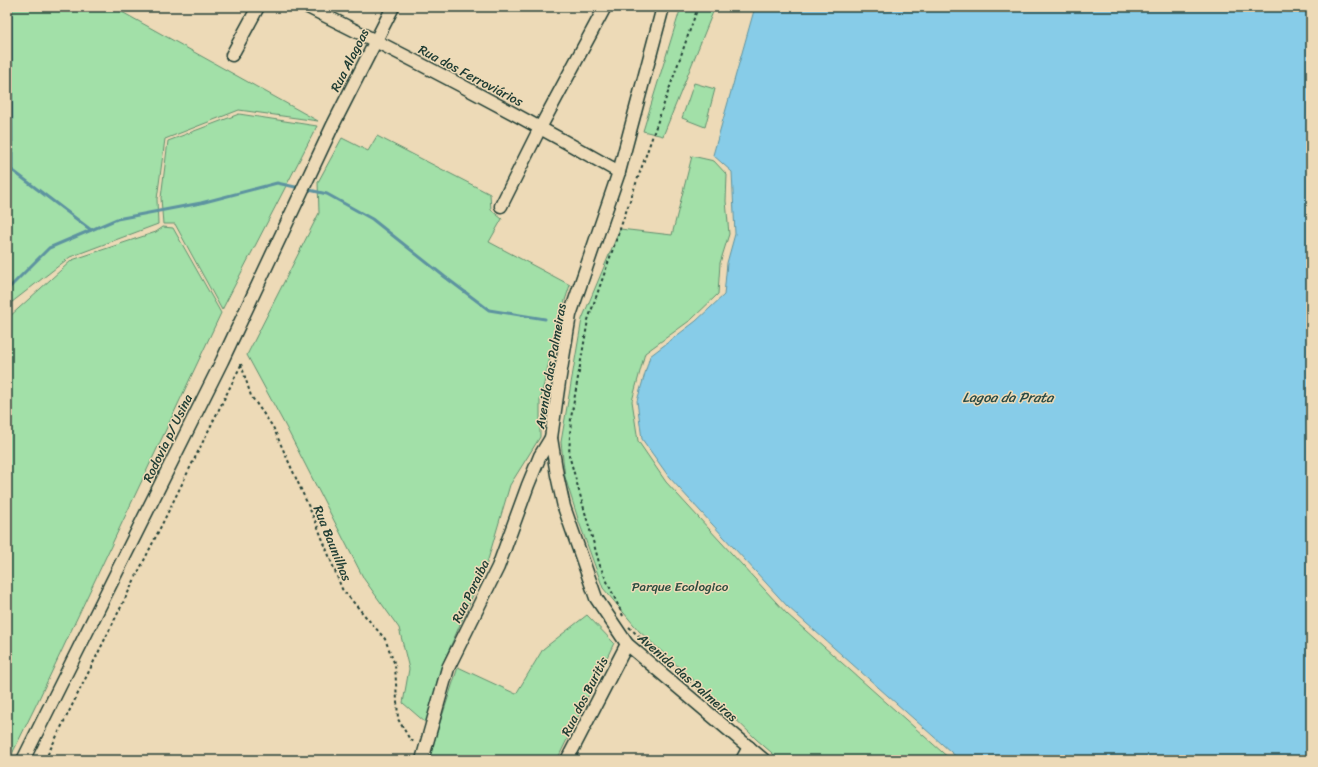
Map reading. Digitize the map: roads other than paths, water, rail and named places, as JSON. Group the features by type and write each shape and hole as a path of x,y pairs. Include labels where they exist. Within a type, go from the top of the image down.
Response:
{"street":[{"path":"232,55 258,7"},
{"name":"Rua dos Ferroviários","path":"308,7 375,40 619,172"},
{"name":"Rua Alagoas","path":"332,126 393,7"},
{"path":"501,206 540,128 605,7"},
{"name":"Avenida das Palmeiras","path":"663,7 619,172 570,315 558,382 551,438 564,507 596,598 627,644 764,760"},
{"name":"Rodovia p/ Usina","path":"23,760 222,361 332,126"},
{"name":"Rua Paraiba","path":"423,756 448,668 498,567 540,456 551,438"},
{"name":"Rua dos Buritis","path":"567,760 627,644"},
{"path":"742,760 749,747"}],"water":[{"name":"Lagoa da Prata","path":"755,7 1300,7 1311,18 1311,760 960,760 788,607 669,477 642,439 637,401 650,356 696,321 724,295 727,263 735,234 732,172 713,155"}],"waterway":[{"path":"11,7 12,170 91,230"},
{"path":"7,290 49,248 117,219 201,203 277,183 300,188"},
{"path":"305,189 327,194 372,219 489,310 545,319"}],"park label":[{"name":"Parque Ecologico","path":"680,586"}]}
